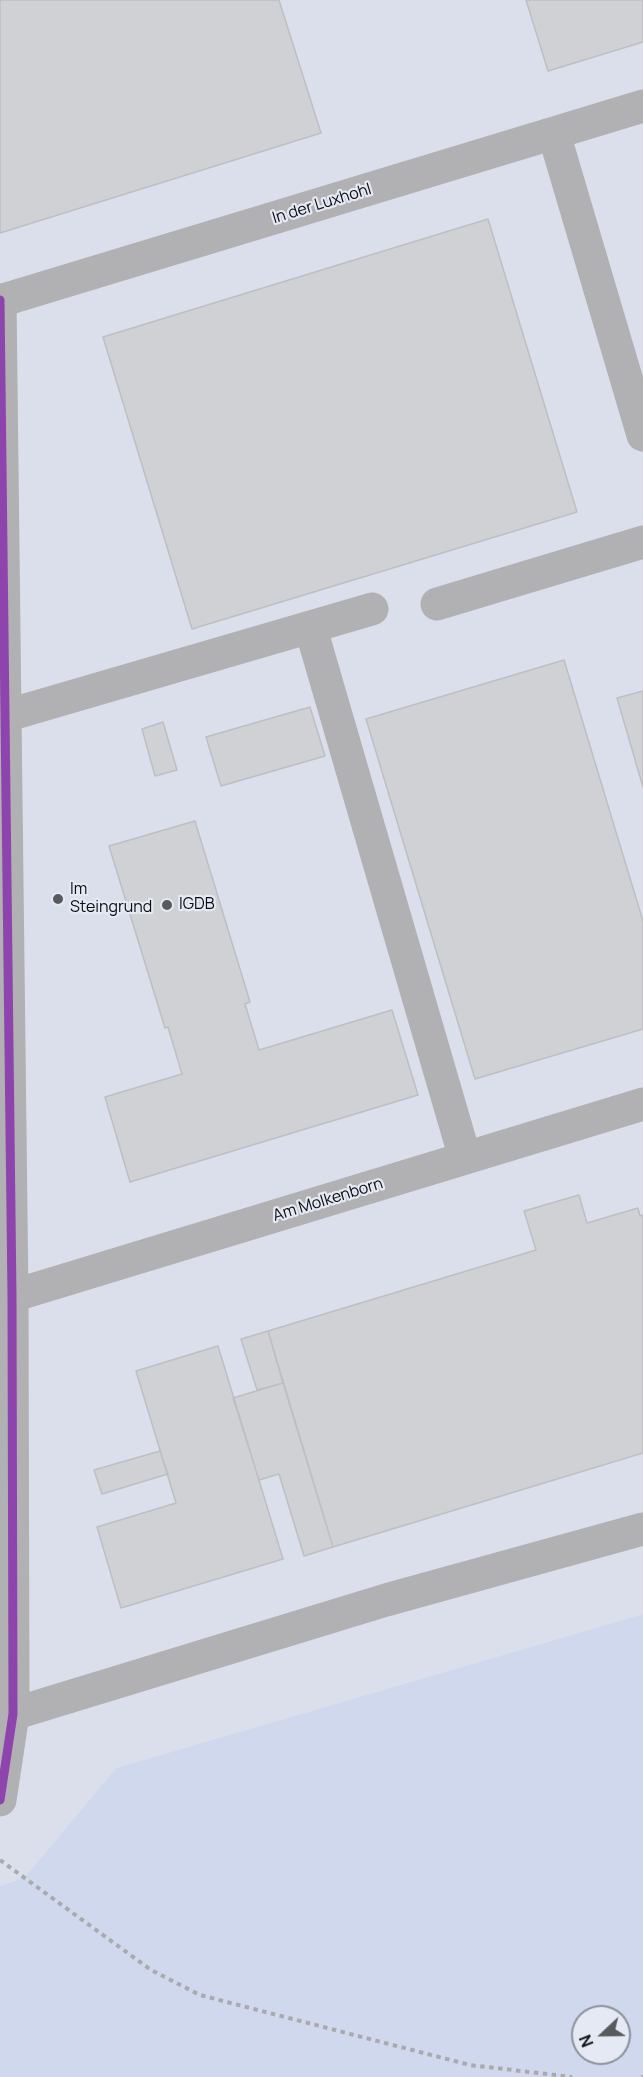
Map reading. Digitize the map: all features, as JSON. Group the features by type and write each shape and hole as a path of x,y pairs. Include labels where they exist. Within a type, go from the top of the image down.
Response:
{"street":[{"name":"In der Luxhohl","path":"0,301 643,106"},
{"path":"554,134 643,435"},
{"path":"0,301 5,716 3,799 6,1228 12,1296 14,1714 0,1800"},
{"path":"437,604 643,542"},
{"path":"5,716 311,629 372,609"},
{"path":"311,629 465,1158"},
{"name":"Am Molkenborn","path":"12,1296 643,1104"},
{"path":"14,1714 386,1600 643,1529"}],"path":[{"path":"0,1860 151,1970 200,1995 470,2065 572,2077"}],"shaded area":[{"path":"0,0 643,0 643,1614 116,1768 25,1877 0,1886"},
{"path":"643,1614 643,2077 0,2077 0,1886 25,1877 116,1768"}],"building":[{"path":"0,0 279,0 321,133 0,233"},
{"path":"526,0 643,0 643,42 548,71"},
{"path":"488,219 577,512 192,629 103,337"},
{"path":"564,660 643,921 643,1029 475,1079 366,719"},
{"path":"643,691 643,787 617,698"},
{"path":"310,707 325,756 221,786 206,737"},
{"path":"163,722 177,770 155,776 142,729"},
{"path":"195,821 250,1002 245,1004 259,1050 392,1010 418,1095 130,1182 105,1097 182,1074 168,1027 165,1028 109,846"},
{"path":"579,1195 587,1223 638,1208 640,1216 643,1215 643,1453 333,1547 268,1331 536,1250 524,1211"},
{"path":"268,1331 283,1383 257,1390 241,1339"},
{"path":"218,1346 283,1559 121,1608 97,1527 176,1503 136,1371"},
{"path":"283,1383 333,1547 304,1556 279,1474 259,1480 233,1398"},
{"path":"160,1451 168,1474 102,1494 94,1470"}],"transit line":[{"path":"0,300 12,1296 13,1714 0,1800"}],"place":[{"name":"Im Steingrund","path":"58,899"},
{"name":"IGDB","path":"167,905"}]}
